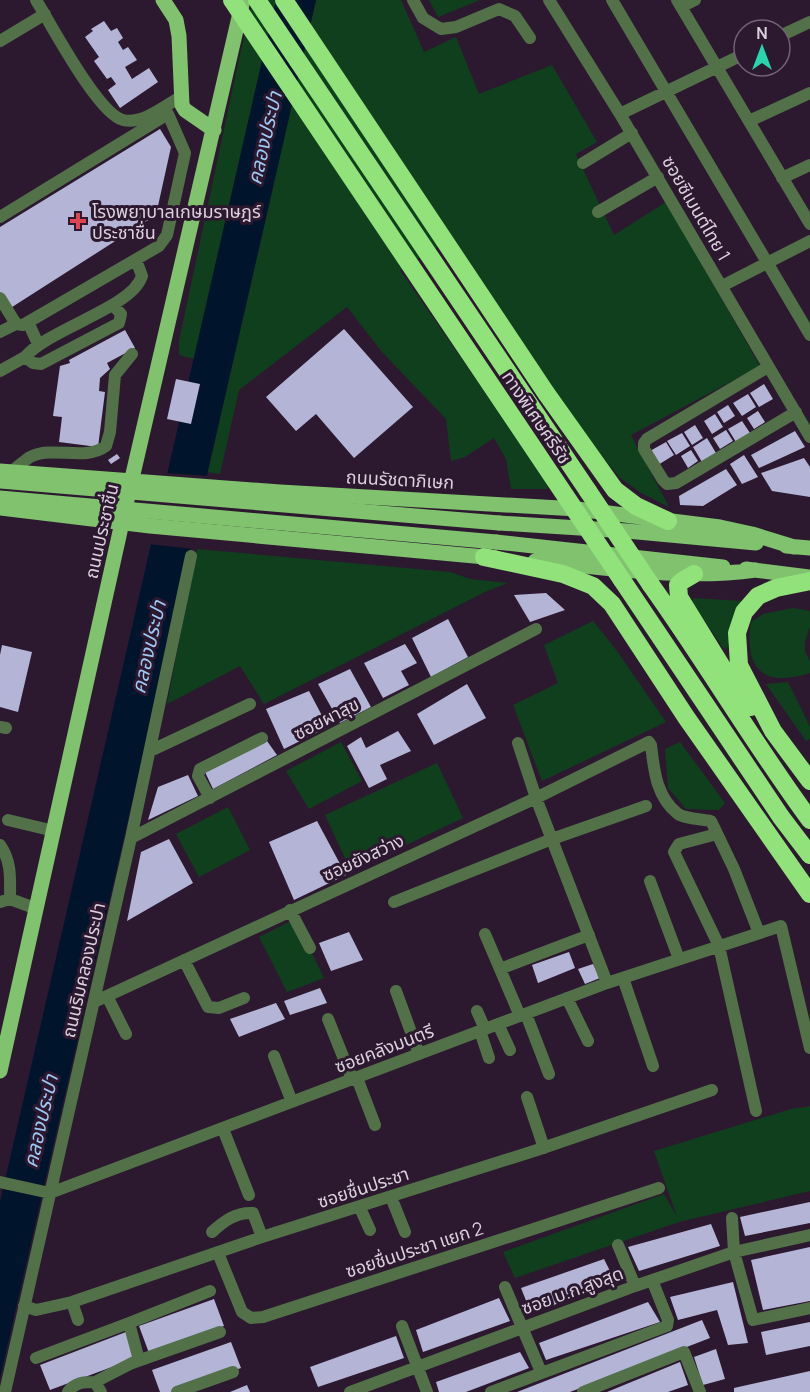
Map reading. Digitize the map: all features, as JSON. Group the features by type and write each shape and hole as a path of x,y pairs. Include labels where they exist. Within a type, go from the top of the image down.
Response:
{"highway":[{"name":"ทางพิเศษศรีรัช","path":"232,0 713,716 810,855"},
{"name":"ทางพิเศษศรีรัช","path":"257,0 695,648 778,776 810,820"},
{"path":"284,0 546,393 615,490 636,506 668,521"},
{"path":"484,557 563,574 593,586 612,604 686,717 810,894"},
{"path":"694,574 678,585 679,597 727,675 810,781"},
{"path":"773,731 739,665 737,633 744,612 758,596 776,588 810,581"}],"main road":[{"path":"163,0 176,20 179,36 182,105 185,110 214,129"},
{"name":"ถนนประชาชื่น","path":"0,1071 122,522 243,0"},
{"name":"ถนนรัชดาภิเษก","path":"4,475 540,506 720,527 794,547"},
{"name":"ถนนรัชดาภิเษก","path":"4,475 499,523 627,531 810,548"},
{"path":"280,492 264,502 260,510 260,519 282,538"},
{"path":"0,498 496,542 810,577"},
{"path":"0,508 150,526 484,557 694,574 724,575 756,570"}],"street":[{"path":"36,0 88,86 113,116 135,121 182,96"},
{"path":"413,0 423,18 441,29 456,27 499,9 515,16 530,38"},
{"name":"ซอยซีเมนต์ไทย 1","path":"549,0 632,133 810,437"},
{"path":"612,0 810,335"},
{"path":"695,0 679,3 810,224"},
{"path":"0,41 45,14"},
{"path":"792,30 810,22"},
{"path":"620,114 732,60"},
{"path":"749,121 810,93"},
{"path":"0,217 168,114 185,153 167,235 162,242 134,261 22,323 0,332"},
{"path":"583,163 632,133"},
{"path":"782,178 810,165"},
{"path":"598,212 657,177"},
{"path":"170,222 191,226"},
{"path":"722,286 810,241"},
{"path":"162,242 186,249"},
{"path":"0,371 25,357 38,344 113,305 140,281 141,271 134,261"},
{"path":"0,298 38,344"},
{"path":"25,357 33,363 41,364 119,323 121,314 113,305"},
{"path":"4,475 31,456 47,453 93,452 106,446 115,375 132,354"},
{"path":"768,367 647,439 644,448 663,480 667,484 676,483 796,412"},
{"name":"ถนนริมคลองประปา","path":"5,1392 47,1193 131,838 191,556"},
{"name":"ซอยผาสุข","path":"131,838 536,630"},
{"path":"150,751 250,704"},
{"path":"210,798 198,776 200,769 262,738"},
{"name":"ซอยยังสว่าง","path":"94,1002 536,798 649,742 655,780 665,799 680,815 711,821 717,834"},
{"path":"518,743 536,798 607,983"},
{"path":"394,902 552,839 646,806"},
{"path":"8,820 54,831"},
{"path":"756,1111 719,946 674,852 679,844 717,834 734,869 759,933"},
{"path":"0,845 8,856 10,866 5,901 37,909"},
{"path":"650,881 679,959"},
{"path":"290,910 310,948"},
{"name":"ซอยคลังมนตรี","path":"47,1193 607,983 781,926 810,1048"},
{"path":"485,933 549,1074"},
{"path":"500,969 589,935"},
{"path":"184,960 208,1007 219,1008 244,998"},
{"path":"623,978 653,1066"},
{"path":"396,991 419,1054"},
{"path":"107,996 126,1034"},
{"path":"567,998 588,1041"},
{"path":"477,1011 489,1058"},
{"path":"328,1019 375,1125"},
{"path":"498,1024 510,1050"},
{"path":"274,1056 292,1102"},
{"name":"ซอยชื่นประชา","path":"24,1306 36,1310 72,1302 262,1237 360,1208 544,1148 712,1090"},
{"path":"527,1097 544,1148"},
{"path":"223,1128 249,1195"},
{"path":"0,1182 47,1193"},
{"name":"ซอยชื่นประชา แยก 2","path":"218,1253 242,1312 251,1318 263,1317 659,1188"},
{"path":"391,1197 405,1232"},
{"path":"360,1208 370,1230"},
{"path":"212,1232 227,1218 253,1213 262,1237"},
{"path":"732,1218 734,1252 753,1320 810,1308"},
{"name":"ซอย บ.ก.สูงสุด","path":"350,1392 635,1286 734,1252 810,1235"},
{"path":"618,1245 635,1286"},
{"path":"491,1392 667,1326 668,1320 652,1280"},
{"path":"505,1287 541,1372"},
{"path":"36,1358 210,1291"},
{"path":"72,1302 78,1320"},
{"path":"129,1323 140,1360"},
{"path":"402,1326 427,1392"},
{"path":"68,1392 77,1383 98,1387 140,1360 220,1332"},
{"path":"583,1392 684,1352 700,1392"},
{"path":"177,1392 233,1372"}],"green space":[{"path":"253,0 276,0 194,359 179,355 179,341"},
{"path":"316,0 401,0 424,52 456,37 479,94 552,65 597,142 576,154 614,235 666,202 760,366 631,435 669,507 641,493 619,477 587,438 451,239 400,270 546,480 548,489 511,489 506,459 494,438 465,457 451,461 446,419 382,352 347,307 239,390 220,474 207,472"},
{"path":"429,0 480,0 438,17"},
{"path":"197,549 450,572 470,579 508,583 485,592 264,704 240,666 167,704"},
{"path":"693,598 743,601 734,619 727,649 723,648 692,602"},
{"path":"793,608 810,611 810,626 805,641 805,651 810,662 810,673 794,677 769,676 760,671 754,663 751,652 751,622 763,614"},
{"path":"593,621 617,651 666,722 542,781 513,705 558,683 544,645"},
{"path":"788,682 810,727 810,739 806,741 766,684"},
{"path":"341,742 362,781 309,809 286,771"},
{"path":"680,742 725,803 719,810 686,809 668,788 665,749"},
{"path":"437,763 463,818 351,871 325,815"},
{"path":"228,807 250,850 199,877 176,834"},
{"path":"295,919 324,978 287,992 259,937"},
{"path":"810,1106 810,1191 679,1222 515,1278 503,1252 664,1194 677,1217 654,1151 791,1109"}],"water":[{"name":"คลองประปา","path":"276,0 316,0 0,1378 0,1202"}],"pier":[{"path":"165,473 210,476 193,549 148,544"}],"building":[{"path":"104,21 111,31 117,28 123,38 118,42 123,50 128,47 137,60 125,67 132,79 149,68 158,82 120,108 108,90 116,84 111,77 107,79 94,61 99,57 85,37 93,31 91,29"},
{"name":"โรงพยาบาลเกษมราษฎร์ ประชาชื่น","path":"160,129 171,147 156,215 9,309 0,294 0,227"},
{"path":"344,329 413,407 354,458 316,414 296,431 266,397"},
{"path":"125,330 135,348 107,363 110,369 100,378 99,391 105,392 98,447 59,442 62,417 53,416 60,366 70,363 69,360"},
{"path":"176,379 200,384 191,424 167,419"},
{"path":"764,384 773,399 759,407 750,393"},
{"path":"748,394 756,407 742,416 733,403"},
{"path":"728,405 735,416 724,423 717,412"},
{"path":"758,411 765,422 754,429 747,418"},
{"path":"715,414 723,427 712,434 704,421"},
{"path":"742,421 750,433 736,442 728,429"},
{"path":"695,425 703,438 692,445 684,432"},
{"path":"726,430 733,441 720,449 713,438"},
{"path":"795,431 805,447 759,468 751,455"},
{"path":"682,433 690,446 676,455 667,441"},
{"path":"707,438 716,453 702,462 693,447"},
{"path":"666,442 674,455 658,465 650,451"},
{"path":"691,450 698,461 688,468 681,456"},
{"path":"117,454 120,458 111,464 108,460"},
{"path":"744,455 758,477 742,484 730,464"},
{"path":"804,458 810,467 810,497 772,491 761,473"},
{"path":"726,469 737,485 703,506 680,505 679,496"},
{"path":"546,593 565,610 530,622 514,595"},
{"path":"448,619 468,657 431,677 412,638"},
{"path":"405,644 417,663 401,671 409,685 383,698 364,663"},
{"path":"2,645 32,652 18,712 0,707"},
{"path":"350,669 371,707 340,723 318,684"},
{"path":"467,684 486,718 434,745 417,714"},
{"path":"309,691 328,727 284,749 266,709"},
{"path":"398,731 411,751 380,765 387,779 369,788 347,746 361,737 366,748"},
{"path":"267,741 277,755 213,789 205,772"},
{"path":"188,775 198,796 148,820 158,787"},
{"path":"317,821 346,875 294,900 269,842"},
{"path":"169,839 193,883 127,921 141,852"},
{"path":"349,932 363,960 331,971 319,943"},
{"path":"569,952 575,968 538,983 532,965"},
{"path":"593,964 600,978 585,984 578,969"},
{"path":"320,988 327,1003 290,1015 284,1001"},
{"path":"276,1003 285,1019 239,1037 230,1019"},
{"path":"810,1202 810,1223 745,1236 740,1217"},
{"path":"711,1224 720,1246 639,1271 628,1247"},
{"path":"810,1247 810,1301 763,1310 751,1260"},
{"path":"604,1259 616,1283 531,1313 521,1288"},
{"path":"733,1282 748,1343 728,1345 717,1310 678,1320 670,1297"},
{"path":"499,1298 510,1321 423,1352 416,1330"},
{"path":"214,1299 224,1326 149,1353 139,1326"},
{"path":"648,1302 660,1322 546,1360 539,1343"},
{"path":"702,1320 710,1338 570,1392 517,1392"},
{"path":"810,1322 810,1346 766,1355 761,1332"},
{"path":"126,1332 136,1358 50,1390 40,1365"},
{"path":"396,1336 404,1358 318,1387 310,1367"},
{"path":"231,1342 241,1368 173,1392 160,1392 152,1370"},
{"path":"716,1349 725,1379 703,1385 694,1357"},
{"path":"520,1352 529,1368 466,1392 439,1392 436,1382"},
{"path":"680,1362 688,1385 668,1392 607,1392"},
{"path":"810,1371 810,1392 734,1392 734,1388"},
{"path":"247,1385 250,1392 230,1392"}],"place":[{"name":"โรงพยาบาลเกษมราษฎร์ ประชาชื่น","path":"78,221"}]}
